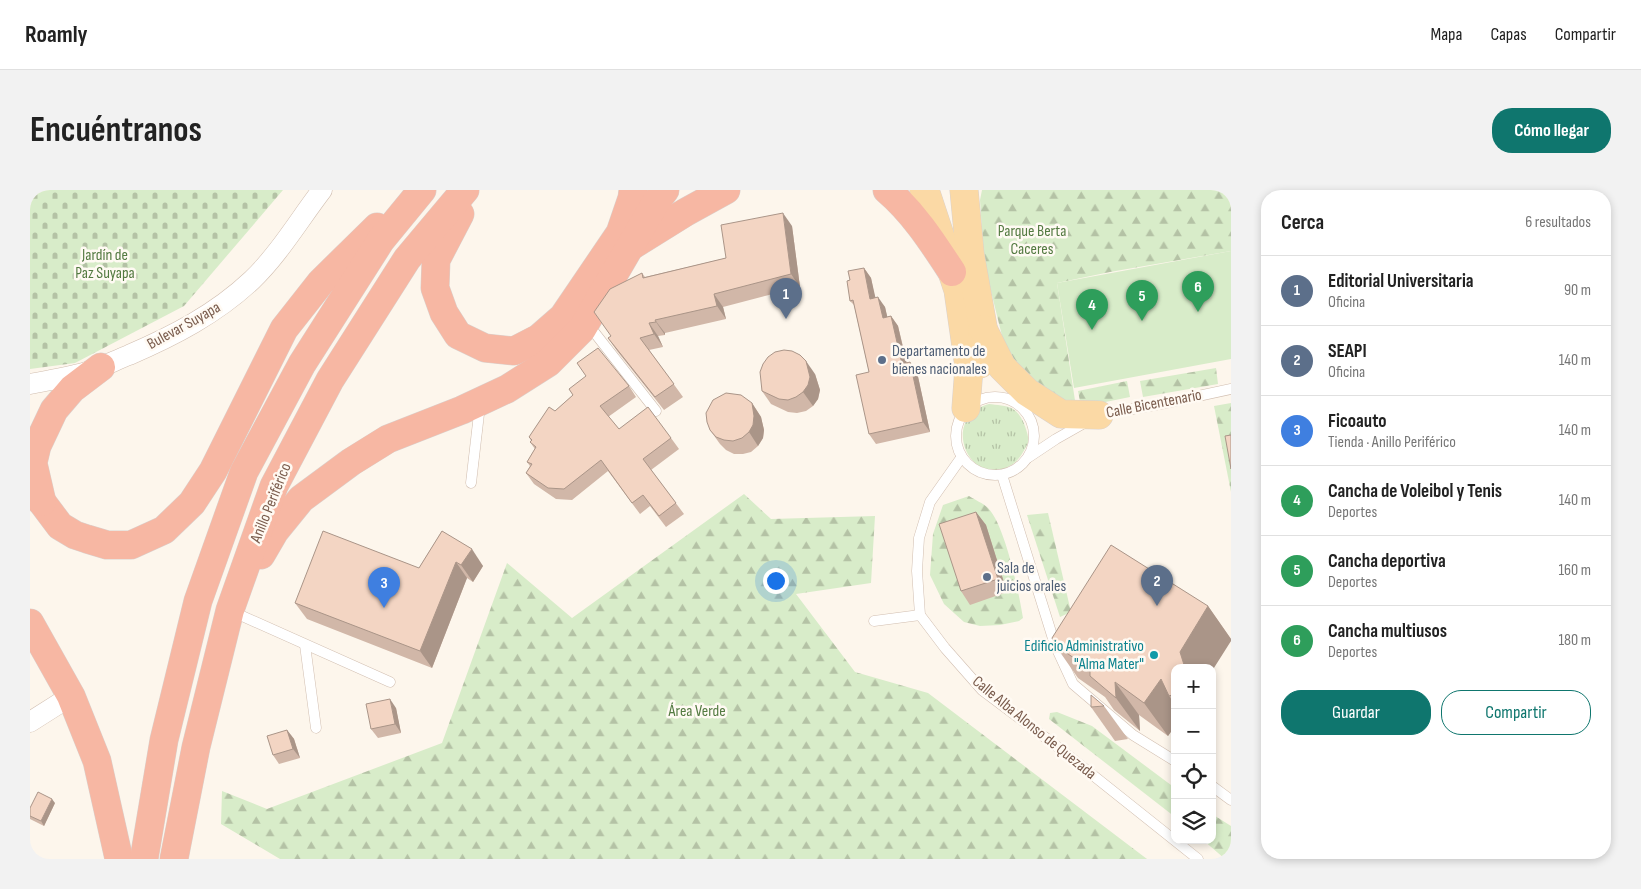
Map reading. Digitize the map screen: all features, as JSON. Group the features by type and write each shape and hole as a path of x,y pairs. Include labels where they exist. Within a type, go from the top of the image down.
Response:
{"highway":[{"path":"101,366 72,389 54,410 37,446 33,463 36,497 60,526 75,535 107,545 131,545 164,530 192,503 212,471 284,329 321,282 416,190"},
{"path":"144,859 164,740 198,601 244,472 302,364 381,240 422,190"},
{"name":"Anillo Periférico","path":"174,859 196,747 230,610 274,486 330,380 408,260 465,190"},
{"path":"473,190 436,260 435,288 444,313 458,334 484,348 514,351 539,338 563,317 620,233 633,190"},
{"path":"230,610 275,531 301,499 351,462 388,438 481,402 507,389 548,363 582,329 656,202 665,190"},
{"path":"630,247 686,212 726,190"},
{"path":"887,190 903,204 952,272"},
{"path":"30,623 71,696 97,761 119,859"}],"main road":[{"path":"924,190 958,290 969,367 972,404"},
{"path":"964,190 970,254 983,327 1002,367 1027,392 1061,414 1099,415"},
{"path":"972,404 983,327"}],"street":[{"name":"Bulevar Suyapa","path":"30,384 89,371 158,342 196,323 224,304 252,280 275,253 322,190"},
{"path":"30,722 71,696"}],"lane":[{"path":"586,322 656,411"},
{"name":"Calle Bicentenario","path":"1028,458 1056,438 1099,415 1231,389"},
{"path":"991,396 1005,397 1018,404 1028,414 1034,428 1034,444 1028,458 1017,469 1002,475 991,476 970,468 961,458 956,445 955,432 959,419 972,404 991,396"},
{"path":"471,484 481,402"},
{"path":"874,621 920,615 917,571 920,538 930,502 961,458"},
{"path":"1002,475 1055,645 1073,684 1134,735 1171,758"},
{"path":"230,610 390,682"},
{"name":"Calle Alba Alonso de Quezada","path":"920,615 945,648 982,690 1050,741 1198,859"},
{"path":"306,645 316,728"},
{"path":"1216,789 1231,800"}],"green space":[{"name":"Jardín de Paz Suyapa","path":"30,190 283,190 184,306 75,363 30,369"},
{"name":"Parque Berta Caceres","path":"982,190 1231,190 1231,251 1057,283 1076,407 1028,385 1007,356 984,263 980,200"},
{"path":"1231,251 1231,359 1074,388 1057,283"},
{"path":"1216,368 1218,384 1143,397 1140,381"},
{"path":"1127,381 1130,397 1081,407 1078,391"},
{"path":"1231,403 1231,492 1214,406"},
{"path":"989,404 1013,409 1024,424 1029,441 1016,462 998,470 984,468 973,461 966,450 963,437 965,423 974,412"},
{"name":"Área Verde","path":"744,494 771,519 875,516 871,583 796,594 855,672 928,693 1147,859 280,859 221,824 222,791 267,809 442,743 507,563 572,618"},
{"path":"969,496 988,508 1000,529 1018,593 1023,618 1019,621 1000,625 980,626 964,622 944,604 930,575 933,534 943,505"},
{"path":"1048,513 1071,612 1060,617 1027,515"},
{"path":"1057,712 1092,726 1171,785 1171,814 1049,719 1050,713"},
{"path":"1216,817 1231,826 1231,859 1225,859 1208,844 1216,844"}],"building":[{"path":"783,213 791,274 714,294 717,306 649,323 654,334 640,338 674,384 655,397 608,338 611,336 594,312 610,289 642,273 643,278 726,258 721,225"},
{"path":"864,268 870,299 878,297 883,318 891,316 902,364 910,362 923,422 869,434 856,375 869,372 853,300 850,301 847,281 850,280 848,271"},
{"path":"598,348 629,386 600,406 619,429 648,407 671,438 643,459 676,503 659,516 643,495 632,503 601,460 564,489 548,488 526,473 532,464 527,462 536,447 530,442 532,440 529,437 549,407 555,411 573,395 569,389 586,376 577,363"},
{"path":"784,350 800,355 806,361 810,377 808,385 803,392 788,400 779,399 762,391 760,372 768,357 775,352"},
{"path":"726,393 741,395 752,403 754,416 753,425 749,432 742,438 733,441 716,437 710,430 707,422 706,413 713,400"},
{"path":"1231,435 1231,469 1225,436"},
{"path":"976,512 998,579 961,591 939,524"},
{"path":"323,531 419,568 442,531 472,549 461,565 456,562 420,651 295,603"},
{"path":"1111,545 1208,606 1180,652 1184,664 1171,664 1171,695 1169,696 1161,679 1144,703 1115,682 1116,698 1090,676 1090,669 1055,645 1052,638"},
{"path":"1091,695 1104,706 1091,707"},
{"path":"390,699 395,724 371,729 366,704"},
{"path":"287,730 293,749 273,755 267,736"},
{"path":"38,792 52,799 41,821 30,816 30,808"}],"place":[{"name":"Cancha multiusos","path":"1198,312"},
{"name":"Editorial Universitaria","path":"786,319"},
{"name":"Cancha deportiva","path":"1142,321"},
{"name":"Cancha de Voleibol y Tenis","path":"1092,330"},
{"name":"Departamento de bienes nacionales","path":"882,360"},
{"name":"Sala de juicios orales","path":"987,577"},
{"name":"SEAPI","path":"1157,606"},
{"name":"Ficoauto","path":"384,608"},
{"name":"Edificio Administrativo \"Alma Mater\"","path":"1154,655"}]}
